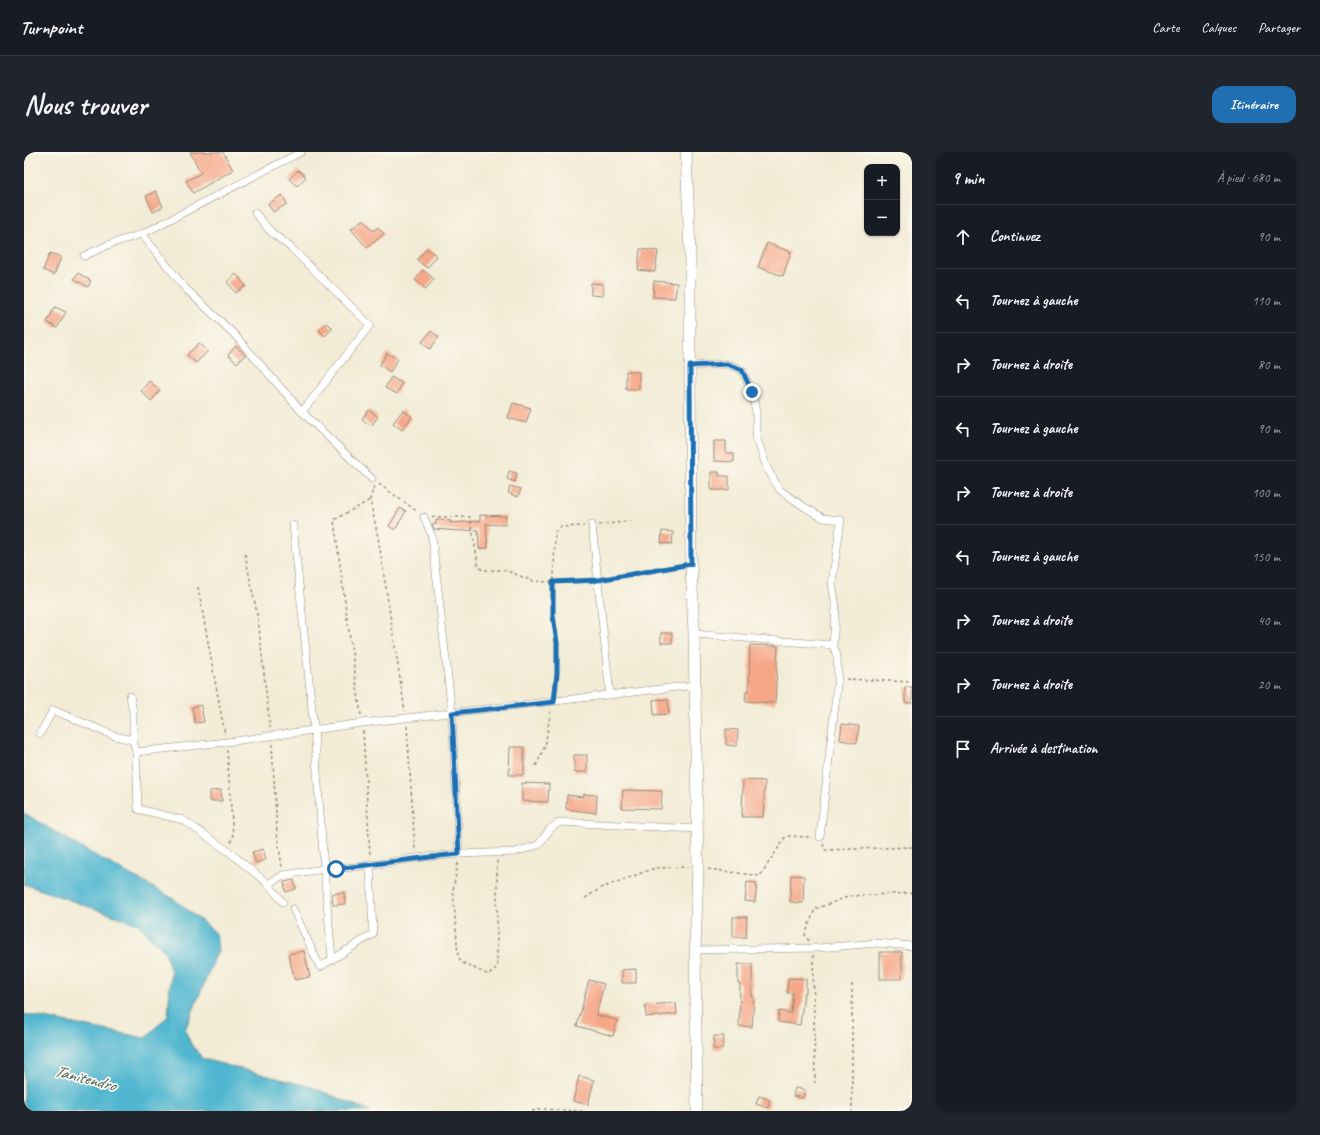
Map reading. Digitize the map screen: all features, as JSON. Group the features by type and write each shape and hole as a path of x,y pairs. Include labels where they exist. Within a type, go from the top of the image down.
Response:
{"main road":[{"path":"686,152 690,250 691,564 694,634 698,867 695,950 697,1111"}],"street":[{"path":"84,256 110,244 142,234 301,152"},
{"path":"255,213 271,232 290,247 370,325 302,412"},
{"path":"142,234 185,288 234,333 302,412 372,479"},
{"path":"690,366 727,364 742,370 752,392 756,413 756,436 767,468 780,490 823,518 841,520 832,584 836,607 833,645 837,656 838,678 820,837"},
{"path":"424,517 432,537 452,713 459,854"},
{"path":"293,525 314,729 332,959"},
{"path":"592,525 610,695"},
{"path":"694,634 833,645"},
{"path":"136,752 227,742 362,723 695,685"},
{"path":"130,696 134,712 133,740 136,752 138,809 183,820 228,850 268,884 283,902"},
{"path":"40,734 53,710 115,736 133,740"},
{"path":"268,884 283,875 324,869 336,869 415,858 459,854 497,854 515,852 538,845 552,828 560,822 697,829"},
{"path":"293,909 320,967 373,934 370,864"},
{"path":"695,950 813,948 878,943 912,946"}],"path":[{"path":"415,858 406,718 378,536 370,500 376,481 424,517 470,517 478,564 482,570 505,570 533,581 553,582 598,580 691,564"},
{"path":"370,500 334,520 362,723 370,864"},
{"path":"536,766 545,746 549,716 554,702 557,673 557,643 553,615 556,532 561,528 631,521"},
{"path":"245,554 258,619 271,736 277,834 283,875"},
{"path":"198,587 227,742 232,837 228,850"},
{"path":"838,678 912,682"},
{"path":"585,898 601,888 655,868 698,867 760,876 786,836 820,837 825,850 912,848"},
{"path":"459,854 453,890 458,955 461,962 489,975 497,967 497,854"},
{"path":"815,1083 813,948 805,935 815,909 850,896 912,893"},
{"path":"852,984 852,1111"},
{"path":"532,1111 542,1109 582,1111"}],"water":[{"name":"Tanitendro","path":"24,813 80,847 174,899 216,933 218,950 185,1030 191,1044 203,1059 311,1087 370,1111 24,1111 24,1014 145,1038 168,1016 171,972 165,952 138,924 24,884"}],"building":[{"path":"190,152 223,152 233,170 193,193 186,181 201,173"},
{"path":"298,170 306,177 297,186 289,179"},
{"path":"156,191 163,207 153,212 146,196"},
{"path":"282,195 287,204 273,212 268,204"},
{"path":"363,219 373,231 378,227 384,234 367,248 351,229"},
{"path":"767,243 791,252 783,276 758,267"},
{"path":"427,248 437,256 427,268 417,260"},
{"path":"640,249 658,251 655,272 638,270"},
{"path":"50,253 61,257 54,275 43,270"},
{"path":"423,270 434,279 426,289 415,280"},
{"path":"78,273 91,281 88,287 74,279"},
{"path":"236,274 246,286 236,293 227,282"},
{"path":"654,281 677,283 675,298 653,297"},
{"path":"591,283 603,284 603,296 591,295"},
{"path":"55,307 66,312 57,328 47,322"},
{"path":"326,323 333,328 325,336 319,330"},
{"path":"431,331 439,337 430,349 422,342"},
{"path":"199,343 208,351 196,363 187,355"},
{"path":"236,346 245,355 237,363 228,355"},
{"path":"387,353 398,359 390,372 380,365"},
{"path":"626,371 639,372 639,389 626,389"},
{"path":"391,377 402,383 397,394 385,388"},
{"path":"149,381 160,390 151,401 141,391"},
{"path":"513,403 531,408 526,423 508,418"},
{"path":"369,410 378,417 371,426 362,419"},
{"path":"403,410 412,417 402,430 393,423"},
{"path":"714,441 726,441 726,453 734,453 734,462 714,461"},
{"path":"509,471 517,473 515,482 507,479"},
{"path":"711,472 719,472 719,476 729,476 729,490 711,490"},
{"path":"510,486 521,489 518,497 508,493"},
{"path":"400,508 406,511 395,530 389,526"},
{"path":"480,515 506,516 505,525 486,524 488,548 479,549 478,530 460,531 434,529 432,524 436,524 436,520 451,521 450,523 480,521"},
{"path":"662,531 673,532 672,544 661,543"},
{"path":"661,633 672,633 672,643 661,643"},
{"path":"750,645 778,646 775,703 745,701 746,691 749,691"},
{"path":"905,687 912,687 912,703 905,703"},
{"path":"668,699 669,714 654,715 653,700"},
{"path":"201,705 204,722 195,723 192,707"},
{"path":"842,724 859,726 857,743 840,740"},
{"path":"726,729 738,730 737,746 726,745"},
{"path":"510,747 524,747 524,775 509,775"},
{"path":"574,755 587,755 587,772 574,772"},
{"path":"743,780 765,781 763,817 742,817"},
{"path":"522,783 549,784 548,802 522,801"},
{"path":"221,790 222,801 210,801 210,791"},
{"path":"623,790 662,791 661,809 622,808"},
{"path":"584,794 597,795 596,813 566,809 567,795 583,797"},
{"path":"263,849 266,859 256,863 252,852"},
{"path":"791,875 804,876 803,903 790,902"},
{"path":"294,880 296,889 286,892 284,882"},
{"path":"747,882 757,883 755,902 745,901"},
{"path":"344,892 345,904 333,905 332,894"},
{"path":"733,917 747,917 746,937 733,937"},
{"path":"304,951 310,977 295,980 288,954"},
{"path":"880,952 902,952 902,979 880,979"},
{"path":"738,964 752,964 752,997 754,997 752,1027 739,1026 740,984 738,983"},
{"path":"636,969 636,983 622,983 622,970"},
{"path":"788,978 806,979 806,993 804,993 800,1025 778,1022 779,1011 791,1013 793,993 787,993"},
{"path":"589,980 604,984 596,1015 617,1020 613,1036 577,1026"},
{"path":"676,1003 677,1014 646,1017 645,1005"},
{"path":"714,1036 724,1036 722,1049 713,1049"},
{"path":"579,1076 594,1080 588,1105 573,1101"},
{"path":"795,1088 805,1090 803,1098 793,1096"},
{"path":"759,1096 770,1100 768,1108 756,1104"}],"route":[{"path":"336,869 415,858 459,854 452,713 554,702 557,673 557,643 553,615 553,582 598,580 691,564 690,366 727,364 742,370 752,392"}]}
